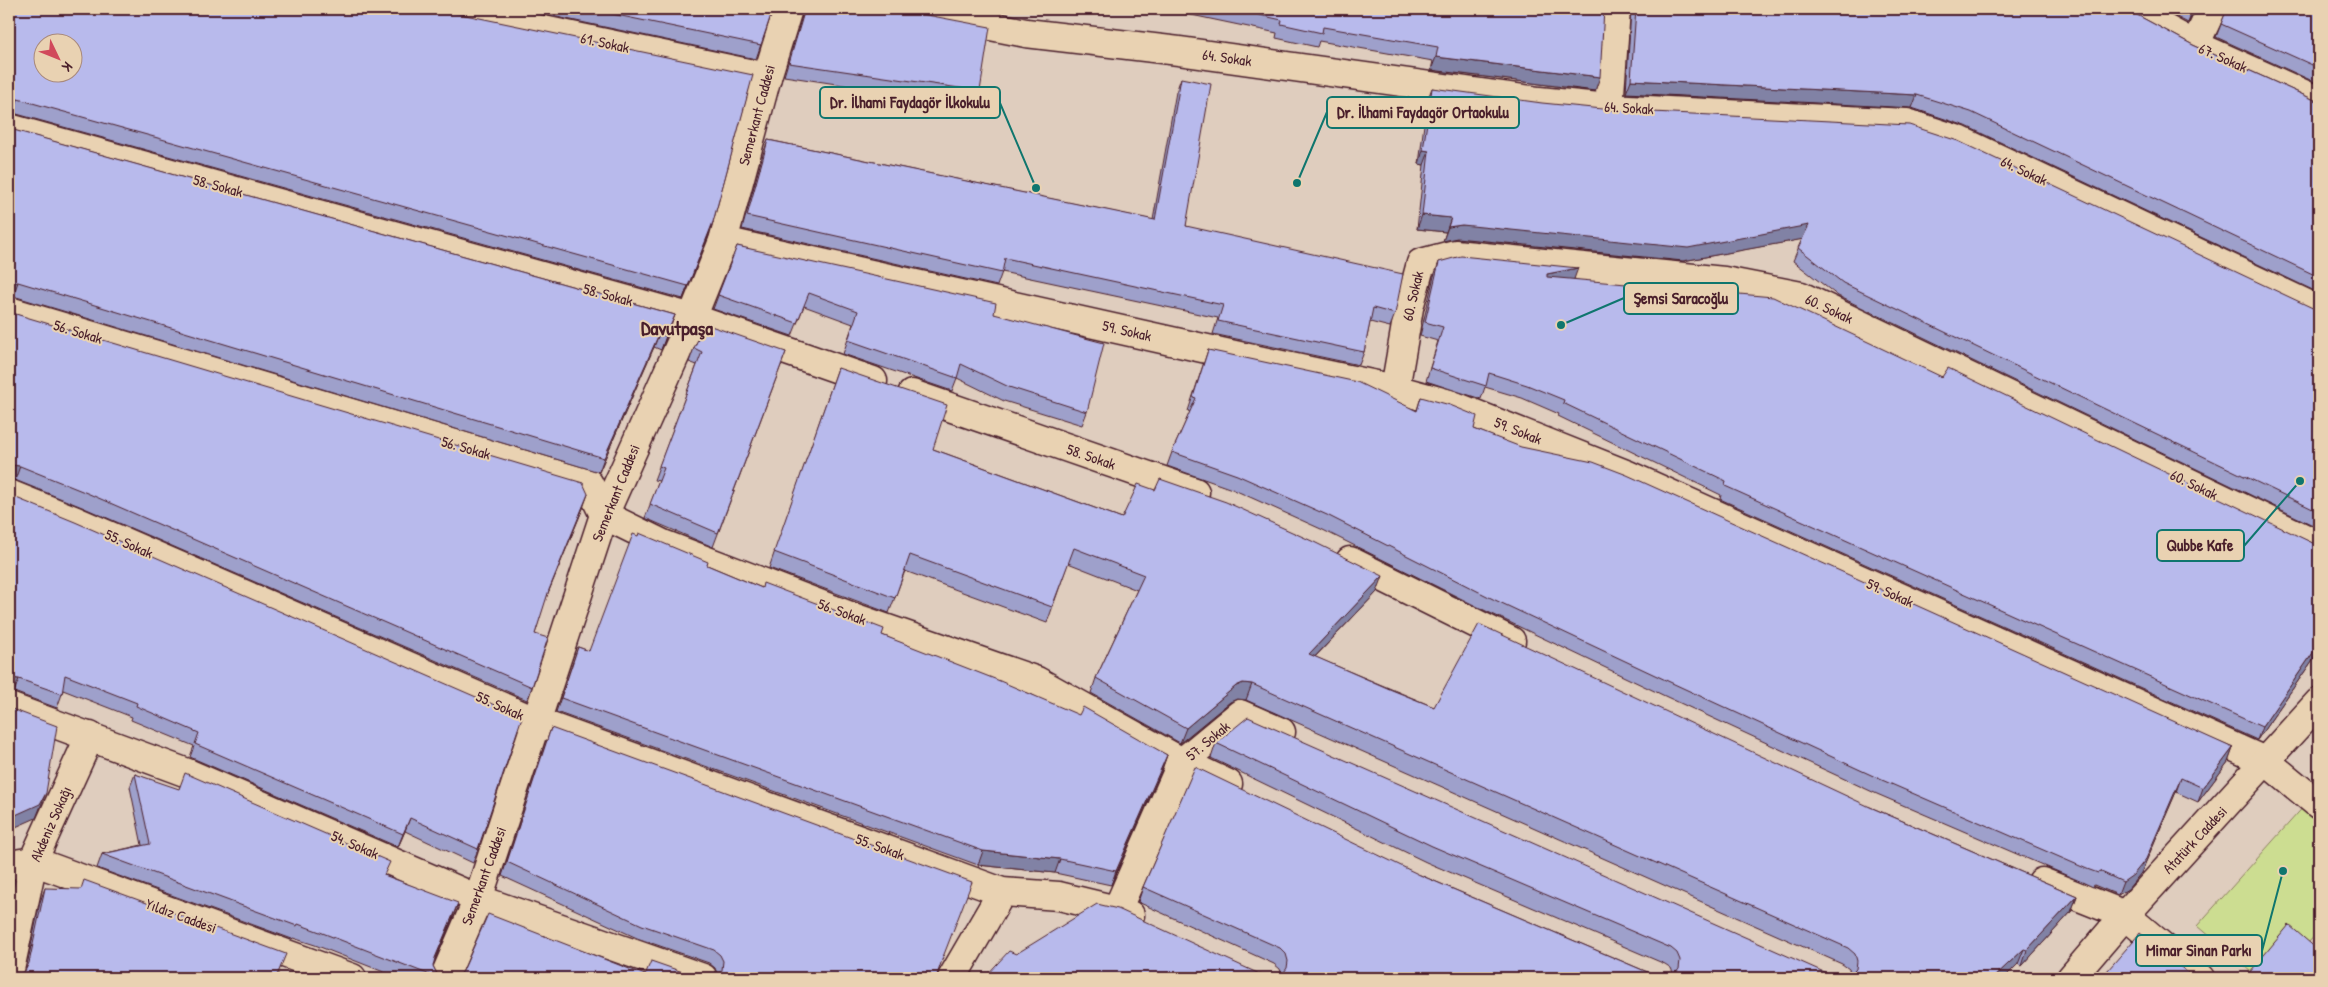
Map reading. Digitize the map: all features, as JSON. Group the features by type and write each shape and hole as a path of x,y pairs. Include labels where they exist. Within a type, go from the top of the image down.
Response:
{"street":[{"name":"61. Sokak","path":"444,9 767,77"},
{"name":"Semerkant Caddesi","path":"444,978 478,899 604,516 692,318 723,241 767,77 788,9"},
{"name":"64. Sokak","path":"905,9 1026,32 1179,51 1529,100 1609,108 1907,123 1960,140 2319,310"},
{"path":"1609,108 1616,9"},
{"name":"67. Sokak","path":"2129,9 2195,46 2319,102"},
{"path":"2195,46 2212,9"},
{"name":"58. Sokak","path":"9,128 692,318 1216,500"},
{"name":"59. Sokak","path":"723,241 1395,389 1450,404 1628,475 2267,762 2319,806"},
{"name":"60. Sokak","path":"1395,389 1409,308 1421,263 1454,254 1724,281 1801,296 2319,546"},
{"name":"56. Sokak","path":"9,311 589,484 604,516 663,544 844,613 1037,681 1182,762 1253,796"},
{"name":"55. Sokak","path":"9,494 76,521 537,722 1002,892 1059,896 1117,910 1151,925"},
{"path":"1332,552 1535,652"},
{"name":"Atatürk Caddesi","path":"2071,978 2125,915 2267,762 2319,702"},
{"name":"54. Sokak","path":"9,707 190,774 478,899 703,978"},
{"name":"57. Sokak","path":"1182,762 1240,714 1303,742"},
{"name":"Akdeniz Sokağı","path":"9,975 21,863 90,736"},
{"path":"1117,910 1182,762"},
{"name":"Yıldız Caddesi","path":"21,863 352,978"},
{"path":"2022,874 2125,915 2200,978"},
{"path":"952,978 1002,892"},
{"path":"9,975 21,978"}],"green space":[{"path":"2306,804 2319,816 2319,931 2276,978 2258,978 2197,926"}],"building":[{"path":"9,9 442,9 753,75 713,222 688,286 18,99 9,100"},
{"path":"588,9 773,9 761,45"},
{"path":"805,9 903,9 990,27 980,91 789,63"},
{"path":"1232,9 1604,9 1600,77 1436,57 1438,47 1323,27 1322,33 1281,24 1282,20"},
{"path":"1636,9 2126,9 2193,45 2319,102 2319,277 1971,112 1917,95 1631,80"},
{"path":"2227,9 2319,9 2319,68 2221,24"},
{"path":"1181,78 1211,84 1186,226 1403,274 1395,314 1373,308 1364,352 1218,321 1223,305 1005,258 1002,273 747,216 768,140 1155,220"},
{"path":"1432,88 1542,103 1613,110 1909,125 1958,141 2319,311 2319,512 1843,283 1798,248 1809,225 1688,248 1462,225 1448,227 1451,218 1422,215 1429,151 1423,150"},
{"path":"9,129 675,315 666,336 659,334 604,458 18,282 9,283"},
{"path":"737,246 996,303 994,314 1104,343 1087,412 1009,387 961,364 957,378 848,340 858,311 809,293 797,323 718,295"},
{"path":"1461,256 1578,268 1547,274 1547,277 1773,297 1942,377 1948,368 2319,546 2319,644 2262,727 1725,486 1726,481 1563,403 1564,400 1527,385 1489,373 1486,386 1430,368 1443,327 1425,322 1439,262"},
{"path":"9,312 583,483 588,494 549,590 535,634 548,638 532,687 87,493 20,466 9,466"},
{"path":"705,324 786,352 718,533 650,504 664,468 659,466 702,352 694,348"},
{"path":"1208,350 1357,382 1417,411 1421,397 1450,405 1477,416 1474,429 1521,447 1593,462 1627,475 2233,748 2203,788 2181,778 2146,859 2133,875 2123,882 2099,871 2098,873 2087,869 1882,780 1672,683 1493,599 1327,515 1237,475 1172,452 1196,398 1193,397"},
{"path":"838,368 947,405 933,449 1122,518 1138,484 1155,490 1160,479 1226,502 1383,576 1309,654 1392,690 1434,707 1479,624 1870,807 2077,896 2027,950 2024,949 1993,978 1843,978 1850,975 1856,969 1857,961 1855,954 1848,948 1252,684 1243,683 1236,686 1186,728 1096,678 1144,575 1074,548 1052,607 910,555 895,598 774,552"},
{"path":"9,495 522,717 478,849 410,818 403,834 195,744 199,733 136,706 137,703 65,675 62,694 19,679 9,679"},
{"path":"639,533 708,562 707,565 762,588 763,583 884,629 882,635 1000,681 1079,715 1083,707 1167,755 1116,871 1060,859 983,851 561,698 578,647 589,651 633,534 638,536"},
{"path":"9,708 57,726 46,793 40,804 9,818"},
{"path":"1248,717 1835,977 1843,978 1667,978 1674,975 1679,969 1680,960 1677,953 1671,948 1432,846 1216,743"},
{"path":"551,728 972,882 936,978 714,978 718,977 722,970 723,961 714,950 642,925 507,862"},
{"path":"1195,767 1420,875 1659,977 1667,978 1275,978 1282,975 1287,968 1286,954 1280,948 1143,887"},
{"path":"185,773 390,862 384,875 458,903 433,966 437,974 442,978 102,854 150,844 135,774 179,789"},
{"path":"9,878 15,880 9,910"},
{"path":"84,880 286,954 276,978 9,978 9,974 18,975 25,971 29,963 45,888 81,889"},
{"path":"1097,904 1118,909 1266,977 1275,978 984,978 1009,951 1016,954"},
{"path":"488,914 645,975 651,961 700,978 455,978 463,971"},
{"path":"2289,925 2318,950 2319,948 2319,978 2245,978"},
{"path":"2140,933 2194,978 2101,978"}],"place":[{"name":"Dr. İlhami Faydagör Ortaokulu","path":"1297,183"},
{"name":"Dr. İlhami Faydagör İlkokulu","path":"1036,188"},
{"name":"Şemsi Saracoğlu","path":"1561,325"},
{"name":"Qubbe Kafe","path":"2300,481"},
{"name":"Mimar Sinan Parkı","path":"2283,871"}],"district":[{"name":"Davutpaşa","path":"677,328"}]}
